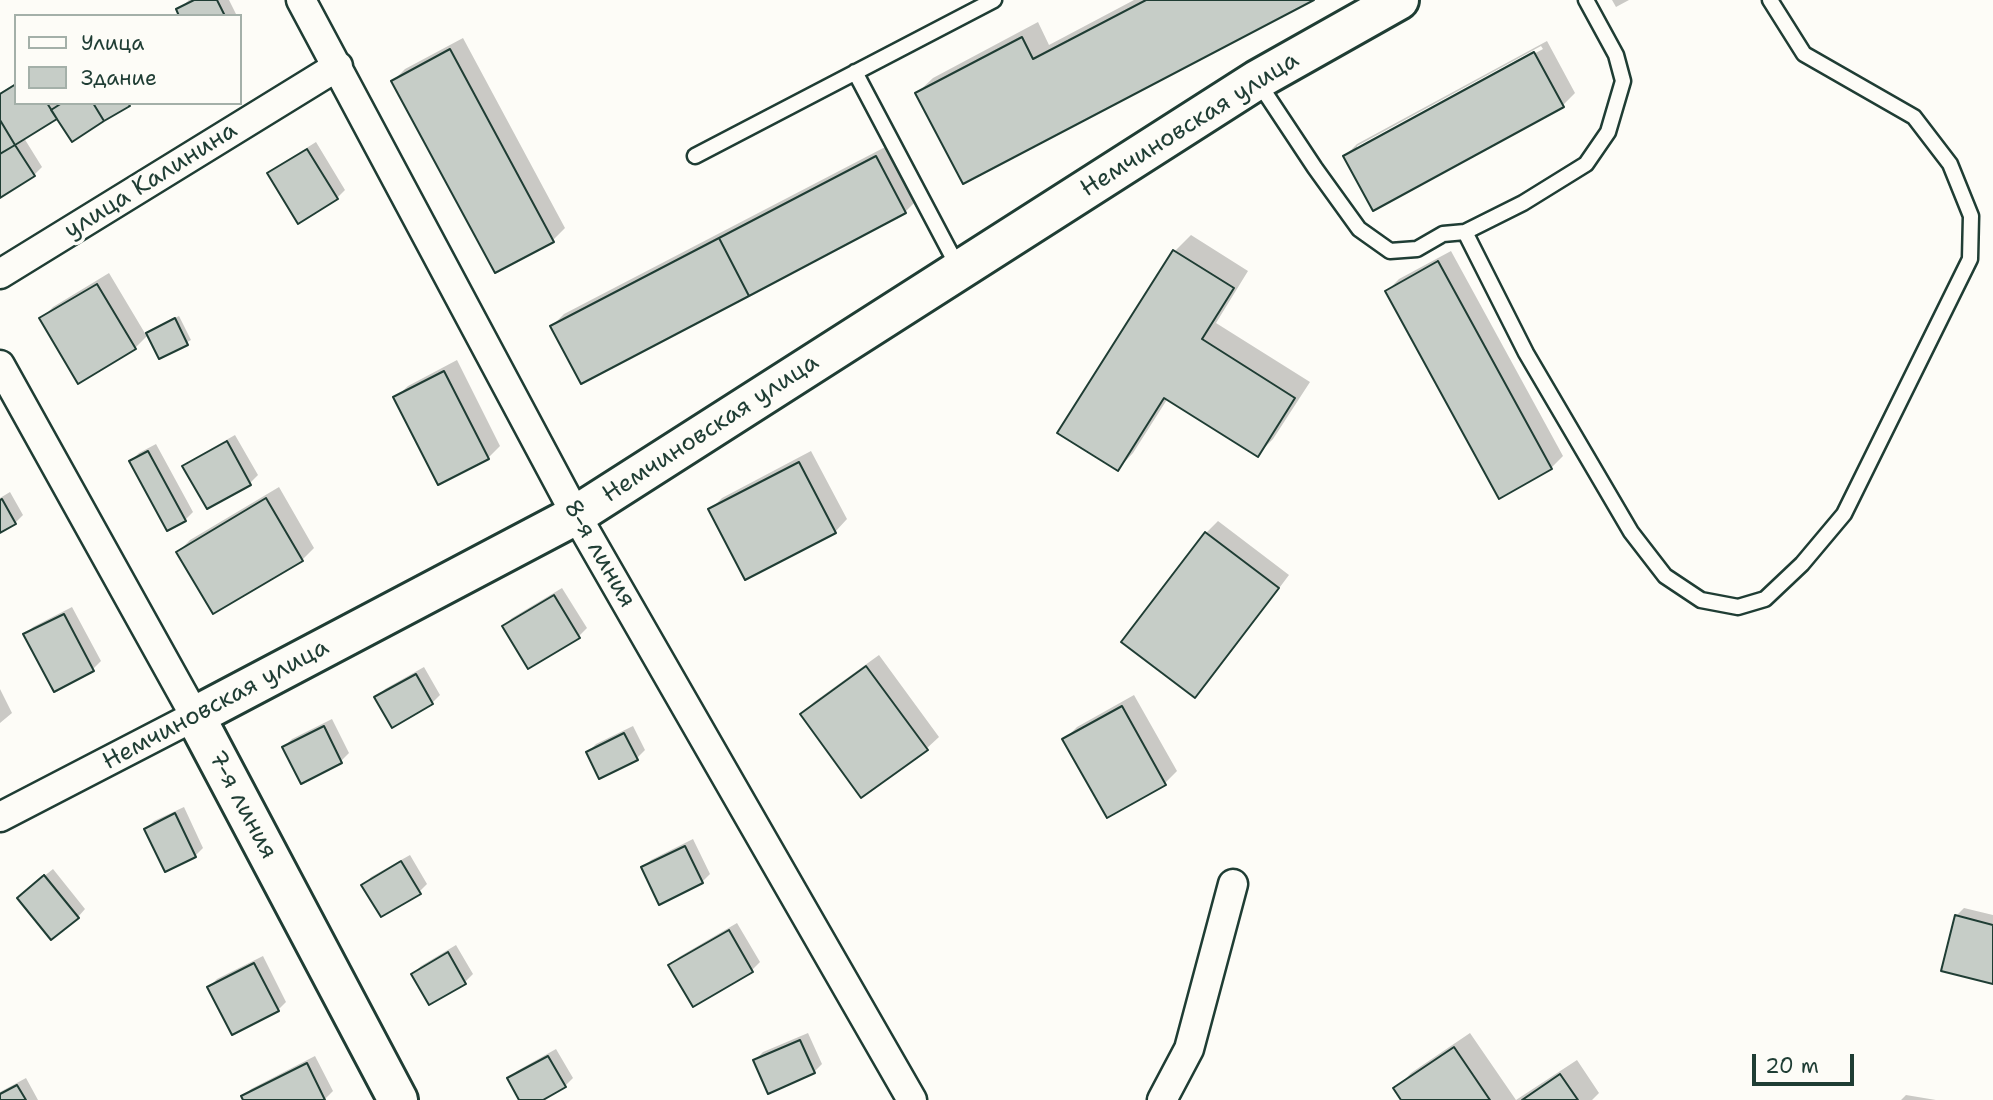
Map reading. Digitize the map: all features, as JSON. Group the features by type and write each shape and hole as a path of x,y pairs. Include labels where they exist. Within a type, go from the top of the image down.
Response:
{"main road":[{"name":"Немчиновская улица","path":"195,716 576,515 1257,80 1399,0"},
{"name":"7-я линия","path":"195,716 398,1100"}],"street":[{"name":"8-я линия","path":"301,0 576,515 912,1100"},
{"name":"улица Калинина","path":"0,274 338,66"},
{"name":"7-я линия","path":"0,365 195,716"},
{"name":"Немчиновская улица","path":"0,817 195,716"},
{"path":"1162,1100 1189,1049 1233,884"}],"lane":[{"path":"695,156 994,0"},
{"path":"1257,80 1359,229 1390,251 1417,249 1443,234 1465,232 1523,202 1586,164 1608,132 1623,80 1616,55 1586,0"},
{"path":"1465,232 1526,353 1631,532 1665,576 1701,600 1738,607 1765,599 1802,564 1844,514 1970,259 1971,216 1950,164 1914,117 1804,54 1770,0"},
{"path":"855,72 959,270"}],"building":[{"path":"194,0 217,0 224,14 178,14 176,9"},
{"path":"1146,0 1314,0 963,184 915,93 1022,37 1033,59"},
{"path":"450,49 554,242 495,273 391,81"},
{"path":"1534,52 1564,107 1373,211 1343,156"},
{"path":"14,85 14,105 48,105 57,119 15,145 0,120 0,94"},
{"path":"59,105 94,105 104,121 72,142 51,110"},
{"path":"94,105 130,106 104,121"},
{"path":"0,120 15,145 0,154"},
{"path":"15,145 35,176 0,198 0,154"},
{"path":"307,149 338,199 298,224 267,173"},
{"path":"876,156 906,213 749,296 719,238"},
{"path":"719,238 749,296 581,384 550,326"},
{"path":"1173,250 1234,288 1202,339 1295,398 1258,457 1164,398 1118,471 1057,433"},
{"path":"1438,261 1552,469 1499,499 1385,291"},
{"path":"97,284 136,349 78,384 39,318"},
{"path":"175,318 188,345 159,359 146,333"},
{"path":"444,371 489,459 438,485 393,397"},
{"path":"227,441 251,485 207,509 182,466"},
{"path":"148,451 186,521 167,531 129,461"},
{"path":"799,462 836,533 745,580 708,509"},
{"path":"266,498 303,561 213,614 176,552"},
{"path":"2,499 16,524 0,533 0,500"},
{"path":"1205,532 1279,588 1195,698 1121,642"},
{"path":"554,595 580,638 528,669 502,626"},
{"path":"64,614 94,671 54,692 23,634"},
{"path":"866,666 928,750 861,798 800,714"},
{"path":"416,674 433,704 392,728 374,697"},
{"path":"1122,706 1166,785 1107,818 1062,739"},
{"path":"324,726 342,763 301,784 282,747"},
{"path":"624,733 638,760 599,779 586,752"},
{"path":"175,813 196,857 165,872 144,829"},
{"path":"685,846 703,883 659,905 641,867"},
{"path":"401,861 421,894 381,917 361,885"},
{"path":"44,875 79,918 51,940 17,898"},
{"path":"1955,915 1993,925 1993,984 1941,971"},
{"path":"729,930 753,972 693,1007 668,965"},
{"path":"448,952 466,984 429,1005 411,974"},
{"path":"254,963 279,1011 232,1035 207,987"},
{"path":"800,1040 815,1073 768,1094 753,1060"},
{"path":"1454,1047 1490,1100 1401,1100 1393,1088"},
{"path":"548,1056 566,1087 543,1100 519,1100 507,1078"},
{"path":"307,1063 325,1100 243,1100 241,1096"},
{"path":"1560,1074 1578,1100 1522,1100"},
{"path":"17,1085 26,1100 0,1100 0,1094"}]}
